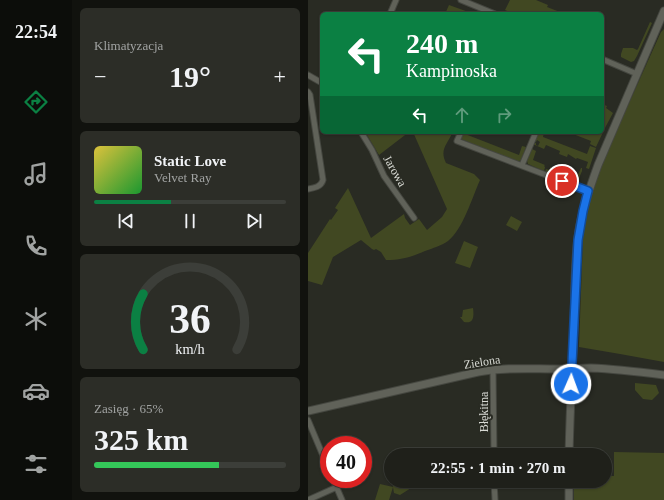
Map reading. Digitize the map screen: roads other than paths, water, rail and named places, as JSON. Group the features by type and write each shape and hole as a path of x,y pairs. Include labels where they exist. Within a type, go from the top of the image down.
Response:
{"street":[{"path":"391,12 396,0"},
{"path":"460,0 490,12"},
{"path":"569,448 578,240 581,222 588,191 609,138 664,11"},
{"path":"604,60 637,74"},
{"path":"308,75 320,82"},
{"path":"308,92 313,111 323,180 318,186 308,189"},
{"name":"Jarowa","path":"362,134 372,150 384,176 414,218"},
{"path":"460,134 457,141 588,191"},
{"path":"522,165 535,134"},
{"name":"Zielona","path":"308,411 478,372 509,368 605,369 664,375"},
{"name":"Błękitna","path":"493,370 494,448"},
{"path":"308,420 311,436 320,453"},
{"path":"308,500 334,488"},
{"path":"336,488 342,500"},
{"path":"494,488 495,500"},
{"path":"569,488 569,500"}]}
